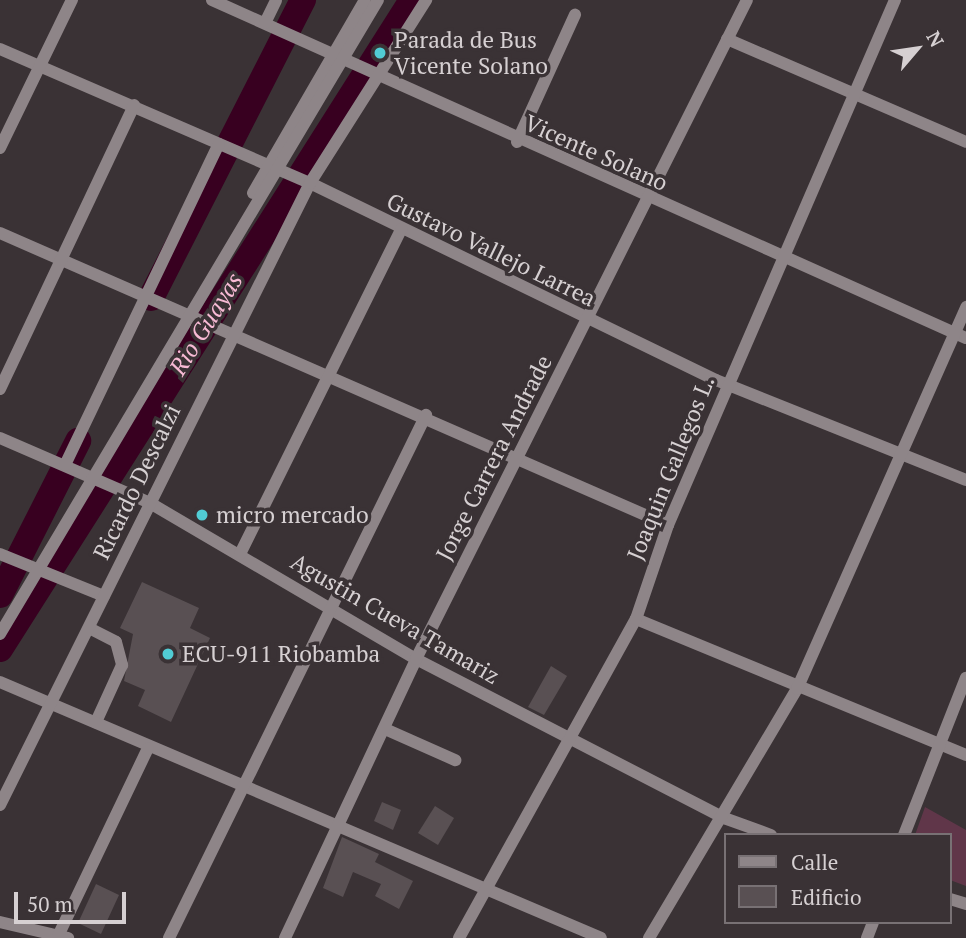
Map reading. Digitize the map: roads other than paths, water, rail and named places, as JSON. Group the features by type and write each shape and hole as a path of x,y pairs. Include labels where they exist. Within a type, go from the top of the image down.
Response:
{"street":[{"path":"0,148 38,65 72,0"},
{"name":"Vicente Solano","path":"212,0 517,142 960,336"},
{"path":"265,23 276,0"},
{"path":"0,628 365,0"},
{"path":"0,634 377,0"},
{"name":"Ricardo Descalzi","path":"1,801 52,704 310,183 426,0"},
{"name":"Jorge Carrera Andrade","path":"285,938 416,659 747,0"},
{"name":"Joaquin Gallegos L.","path":"459,938 636,619 668,526 895,0"},
{"path":"517,142 575,15"},
{"path":"727,39 853,96 966,142"},
{"name":"Gustavo Vallejo Larrea","path":"0,49 310,183 587,321 727,385 966,480"},
{"path":"0,389 134,105"},
{"path":"65,465 150,296 219,144"},
{"path":"240,554 401,229"},
{"path":"0,233 426,415 668,526"},
{"path":"649,938 724,818 797,689 960,336 966,307"},
{"path":"169,938 426,415"},
{"name":"Agustin Cueva Tamariz","path":"0,438 150,503 416,659 724,818 765,833"},
{"path":"0,554 104,597"},
{"path":"636,619 797,689 966,755"},
{"path":"89,628 116,642 122,656 96,722"},
{"path":"905,833 936,743 966,678"},
{"path":"0,682 241,788 601,938"},
{"path":"385,729 455,760"},
{"path":"0,922 63,937 148,748"}],"waterway":[{"name":"Rio Guayas","path":"151,298 303,0"},
{"name":"Rio Guayas","path":"0,649 412,0"},
{"name":"Rio Guayas","path":"0,595 78,441"}],"place":[{"name":"Parada de Bus Vicente Solano","path":"380,53"},
{"name":"micro mercado","path":"202,515"},
{"name":"ECU-911 Riobamba","path":"168,654"}]}
